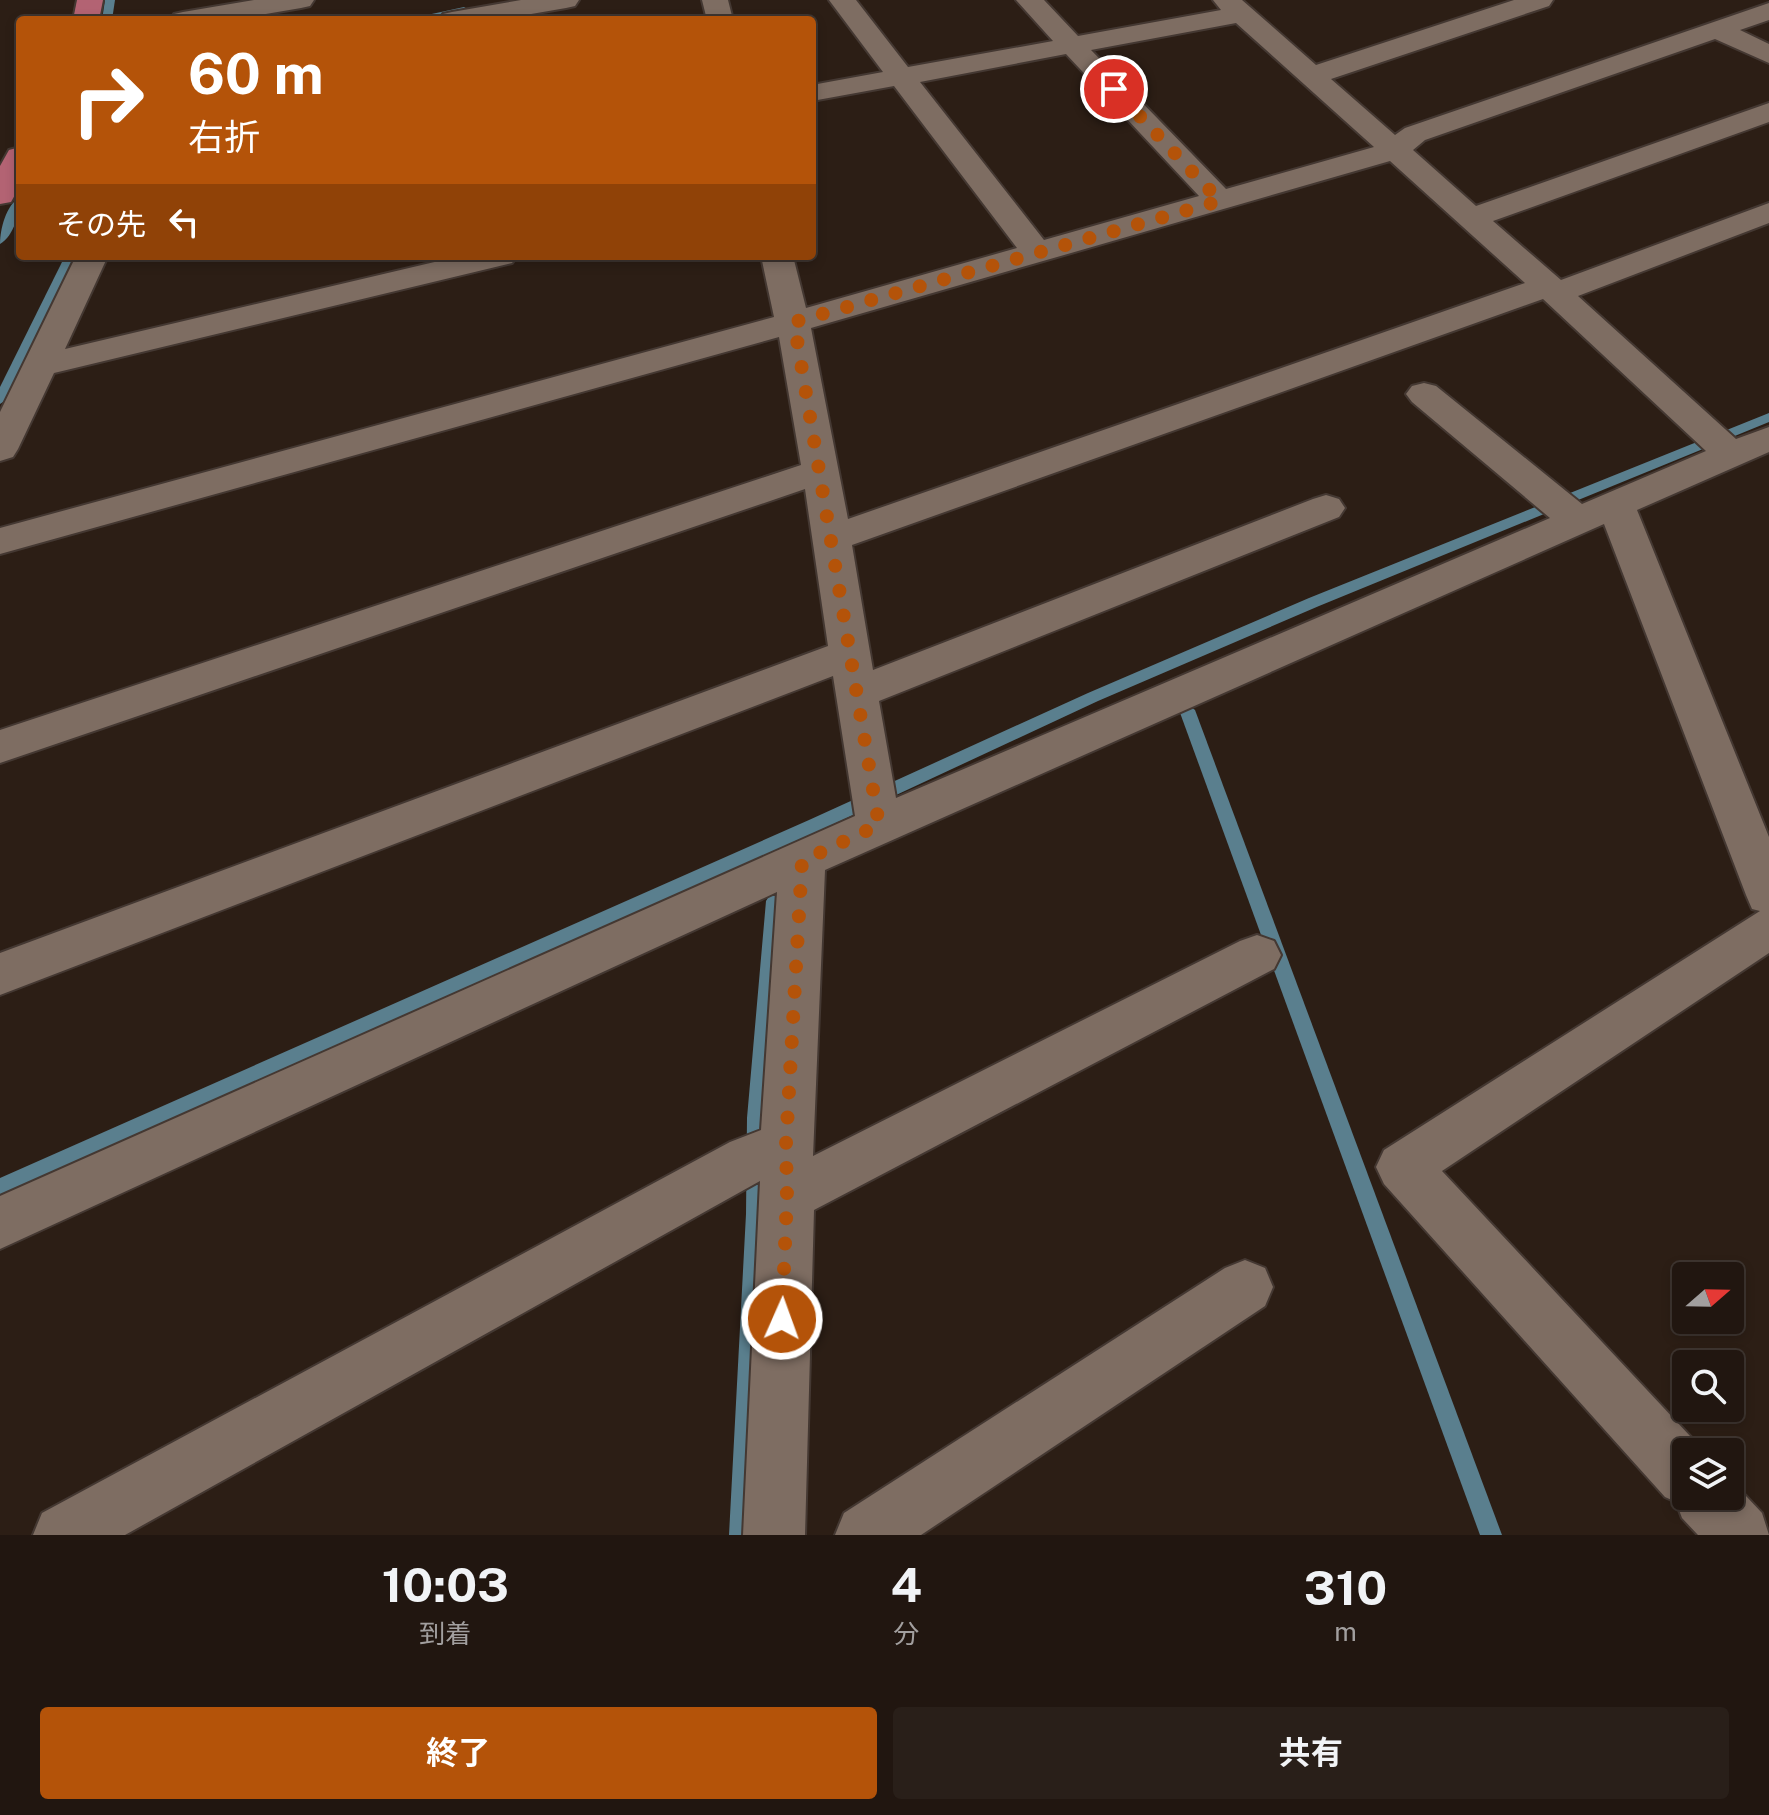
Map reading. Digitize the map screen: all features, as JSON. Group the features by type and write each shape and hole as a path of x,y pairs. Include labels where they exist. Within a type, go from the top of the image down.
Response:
{"main road":[{"path":"0,195 16,164"}],"street":[{"path":"207,16 301,0"},
{"path":"498,16 545,12 566,0"},
{"path":"842,0 1037,252"},
{"path":"1029,0 1220,201"},
{"path":"1311,76 1540,0"},
{"path":"0,1223 802,861 876,808 1576,507 1733,443 1552,290 1233,4 1071,44 816,92"},
{"path":"0,541 794,322 1395,150 1415,134 1769,11"},
{"path":"1715,28 1769,55"},
{"path":"1471,218 1769,112"},
{"path":"831,539 1769,212"},
{"path":"0,449 19,373 90,260"},
{"path":"19,373 442,263 467,260"},
{"path":"778,260 794,322 821,471 876,808"},
{"path":"1424,394 1576,507 1769,895"},
{"path":"0,747 821,471"},
{"path":"0,974 1326,508"},
{"path":"774,1535 773,1162 802,861"},
{"path":"1672,1461 1403,1167 1769,928"},
{"path":"64,1535 773,1162 1257,955"},
{"path":"866,1535 1245,1287"},
{"path":"1717,1510 1740,1535"}],"waterway":[{"path":"108,16 110,0"},
{"path":"431,16 464,10"},
{"path":"0,241 16,208"},
{"path":"0,400 69,260"},
{"path":"0,1188 815,825 1093,697 1314,602 1769,417"},
{"path":"1187,710 1491,1535"},
{"path":"740,1535 756,1214 756,1118 775,901"}],"route":[{"path":"782,1319 786,1144 802,861 879,825 794,322 1220,201 1114,89"}]}
